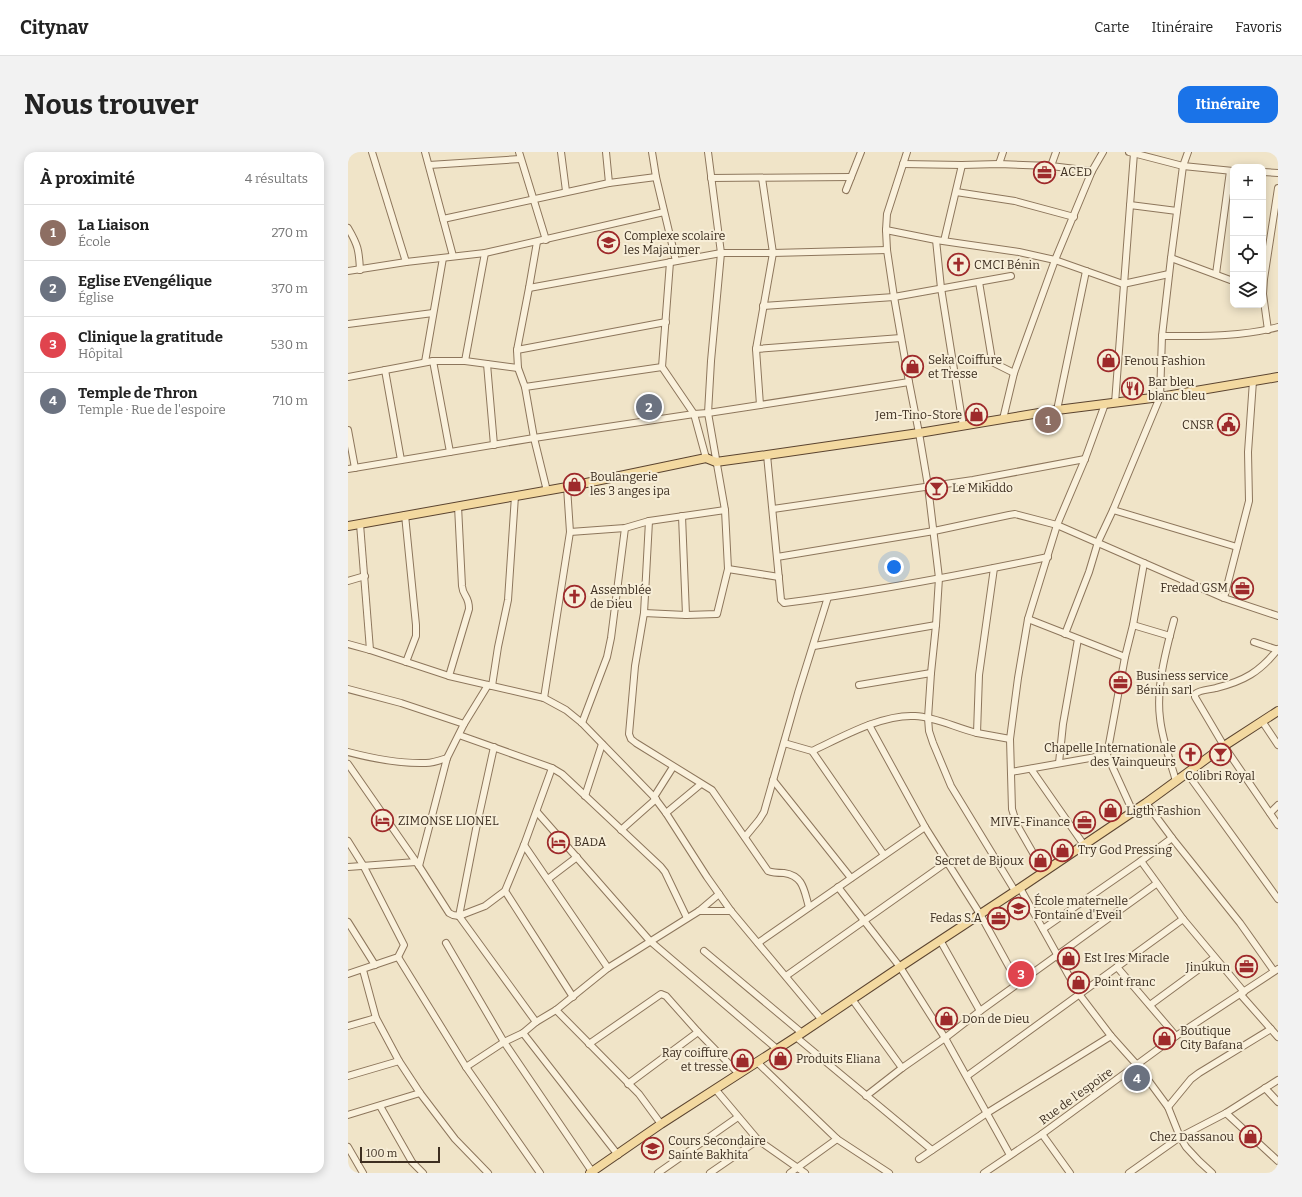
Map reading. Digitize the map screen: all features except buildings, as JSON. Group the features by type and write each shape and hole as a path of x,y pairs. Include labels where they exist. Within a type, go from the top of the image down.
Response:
{"main road":[{"path":"348,526 547,491 706,458 716,462 767,455 919,433 1057,410 1160,397 1278,377"},
{"path":"592,1172 662,1124 716,1090 940,940 1018,890 1146,803 1224,746 1278,711"}],"street":[{"path":"372,152 406,262"},
{"path":"425,152 453,256"},
{"path":"561,152 566,191"},
{"path":"606,152 609,182"},
{"path":"652,152 673,262 662,367 694,414 706,458"},
{"path":"644,613 686,615 717,614 728,569 725,510 708,413 711,361 721,253 708,152"},
{"path":"846,190 861,152"},
{"path":"907,152 888,214 886,230 887,250 894,297 928,486 939,578 928,718 933,743 951,786 1043,929 1079,994 1111,1036 1137,1065 1168,1106 1180,1137 1186,1147 1212,1173"},
{"path":"999,164 1003,152"},
{"path":"1051,166 1056,152"},
{"path":"1003,419 1014,374 1055,260 1092,171 1103,152"},
{"path":"1065,634 1089,572 1098,542 1113,510 1160,397 1162,336 1169,274 1183,166 1188,152"},
{"path":"1115,403 1130,205 1131,153 1183,166 1230,171"},
{"path":"429,165 519,155 546,240"},
{"path":"903,164 962,166 999,164 1051,166 1092,171"},
{"path":"944,241 962,166"},
{"path":"1266,172 1278,173"},
{"path":"443,219 609,182 656,177"},
{"path":"711,178 851,178"},
{"path":"760,404 756,349 773,253 762,178"},
{"path":"1216,274 1230,178"},
{"path":"1265,272 1278,188"},
{"path":"956,192 1020,202 1074,217"},
{"path":"1130,205 1177,211"},
{"path":"348,271 406,262 485,253 664,212"},
{"path":"348,228 355,240 359,252 360,270"},
{"path":"886,230 936,240 1000,249 1055,260 1123,284 1169,274"},
{"path":"936,240 941,288 963,426"},
{"path":"537,242 517,350 518,368 524,387 534,438 547,491"},
{"path":"529,288 721,253 887,250"},
{"path":"465,361 485,253"},
{"path":"425,362 442,258"},
{"path":"1171,258 1230,280"},
{"path":"1057,410 1086,271"},
{"path":"763,306 894,297 1011,276"},
{"path":"978,282 992,360 994,363 1014,374"},
{"path":"1265,308 1268,330"},
{"path":"348,324 433,314"},
{"path":"517,350 666,322"},
{"path":"1162,336 1224,335 1268,330 1278,327"},
{"path":"756,349 901,338"},
{"path":"433,361 450,452"},
{"path":"348,377 433,361 465,361 518,368"},
{"path":"487,364 494,445"},
{"path":"524,387 662,367"},
{"path":"386,370 401,460"},
{"path":"348,430 351,469 534,438 909,382"},
{"path":"1224,598 1249,500 1248,452 1252,382"},
{"path":"1044,872 1014,817 1010,739 1028,619 1057,525 1085,459 1105,404"},
{"path":"767,455 781,600 784,602 828,597 1048,557"},
{"path":"772,509 973,480 1085,459"},
{"path":"544,698 570,532 566,487"},
{"path":"417,864 448,758 464,724 490,686 508,600 515,496"},
{"path":"449,676 469,610 469,602 462,590 458,506"},
{"path":"570,532 626,528 649,521 725,510"},
{"path":"1113,510 1237,547"},
{"path":"777,557 934,531 1012,514 1057,525 1224,598 1278,616"},
{"path":"405,515 416,625 416,636 406,662"},
{"path":"682,516 686,615"},
{"path":"649,521 644,613 635,666 629,734 631,739 673,767 712,790 768,871 773,873 789,874 798,878 801,882 809,907"},
{"path":"360,524 370,650"},
{"path":"582,723 611,638 626,528"},
{"path":"1133,812 1107,755 1144,563"},
{"path":"977,733 979,675 994,568"},
{"path":"728,569 779,577"},
{"path":"348,580 365,576"},
{"path":"745,837 762,817 828,597"},
{"path":"1028,619 1125,657"},
{"path":"1174,620 1161,681 1159,711 1162,731 1176,780"},
{"path":"814,646 936,625"},
{"path":"1133,625 1170,636"},
{"path":"1059,763 1063,724 1078,639"},
{"path":"1254,642 1278,649 1271,659 1252,674 1238,682 1198,692 1195,694 1195,697 1224,746 1278,825"},
{"path":"348,644 449,676 544,698 566,710 582,723 655,798 731,911 822,1020"},
{"path":"859,685 931,673"},
{"path":"348,689 401,703 464,724"},
{"path":"812,751 869,725 891,718 915,716 928,718 977,733 1010,739"},
{"path":"1262,722 1278,744"},
{"path":"869,725 926,827 980,914 1018,983"},
{"path":"459,735 494,746 552,768 562,774 661,867 665,872 687,918"},
{"path":"784,743 812,751 884,855"},
{"path":"585,796 602,744"},
{"path":"494,746 459,916 536,1022"},
{"path":"348,752 371,757 426,763 448,758"},
{"path":"1011,772 1107,755"},
{"path":"348,764 449,913 459,916 485,906 505,891 537,812 552,768"},
{"path":"621,830 655,798 673,767"},
{"path":"1031,769 1084,845"},
{"path":"1187,773 1278,899"},
{"path":"773,780 851,878"},
{"path":"666,813 701,784"},
{"path":"1146,803 1172,838 1277,969"},
{"path":"1270,812 1278,805"},
{"path":"537,812 650,941 777,1049"},
{"path":"758,943 926,827"},
{"path":"1043,929 1172,838"},
{"path":"348,841 363,865 404,943 404,947 398,957 348,974"},
{"path":"524,845 608,968"},
{"path":"548,879 577,857"},
{"path":"1141,861 1156,884 1183,919 1278,1036"},
{"path":"786,976 947,862"},
{"path":"348,867 363,865 417,864"},
{"path":"866,1096 1018,983 1156,884"},
{"path":"838,887 900,967 945,1038 1010,1155"},
{"path":"505,891 572,996"},
{"path":"466,1067 504,1042 523,1033 536,1022 556,1010 608,968 699,911 719,894"},
{"path":"699,911 731,911"},
{"path":"967,1076 1183,919"},
{"path":"348,922 375,965"},
{"path":"940,940 980,1011"},
{"path":"446,943 504,1042 592,1172"},
{"path":"704,951 866,1096 932,1150"},
{"path":"398,957 466,1067 540,1173"},
{"path":"1150,1005 1214,958"},
{"path":"1117,967 1176,1036"},
{"name":"Rue de l'espoire","path":"984,1173 1042,1134 1176,1036 1277,969"},
{"path":"363,970 370,1001 376,1018 399,1061 420,1093 455,1139 488,1173"},
{"path":"589,1044 660,994 666,996 698,1032 739,1074"},
{"path":"852,999 902,1068"},
{"path":"556,1010 639,1094 662,1124"},
{"path":"348,1026 376,1018"},
{"path":"1168,1106 1191,1079 1199,1073 1271,1029"},
{"path":"628,1084 698,1032"},
{"path":"523,1033 618,1155"},
{"path":"919,1159 987,1113 1111,1036"},
{"path":"348,1076 399,1061"},
{"path":"757,1062 837,1139 889,1173"},
{"path":"1130,1173 1180,1137 1226,1113 1278,1080"},
{"path":"1266,1088 1278,1102"},
{"path":"716,1090 758,1140 805,1173"},
{"path":"348,1115 420,1093"},
{"path":"380,1106 412,1162 423,1173"},
{"path":"1226,1113 1278,1161"},
{"path":"661,1172 738,1117"},
{"path":"1042,1134 1069,1171 1061,1173"},
{"path":"790,1173 837,1139"},
{"path":"710,1173 758,1140"},
{"path":"348,1148 363,1173"}],"place":[{"name":"ACED","path":"1045,172"},
{"name":"Complexe scolaire les Majaumer","path":"608,243"},
{"name":"CMCI Bénin","path":"958,265"},
{"name":"Fenou Fashion","path":"1108,361"},
{"name":"Seka Coiffure et Tresse","path":"913,367"},
{"name":"Bar bleu blanc bleu","path":"1133,389"},
{"name":"Eglise EVengélique","path":"649,407"},
{"name":"Jem-Tino-Store","path":"977,415"},
{"name":"La Liaison","path":"1048,420"},
{"name":"CNSR","path":"1229,425"},
{"name":"Boulangerie les 3 anges ipa","path":"574,484"},
{"name":"Le Mikiddo","path":"936,488"},
{"name":"Fredad GSM","path":"1243,588"},
{"name":"Assemblée de Dieu","path":"574,597"},
{"name":"Business service Bénin sarl","path":"1120,683"},
{"name":"Chapelle Internationale des Vainqueurs","path":"1191,755"},
{"name":"Colibri Royal","path":"1220,755"},
{"name":"Ligth Fashion","path":"1111,811"},
{"name":"ZIMONSE LIONEL","path":"382,821"},
{"name":"MIVE-Finance","path":"1085,822"},
{"name":"BADA","path":"559,842"},
{"name":"Try God Pressing","path":"1062,850"},
{"name":"Secret de Bijoux","path":"1040,861"},
{"name":"École maternelle Fontaine d'Eveil","path":"1019,908"},
{"name":"Fedas S.A","path":"998,918"},
{"name":"Est Ires Miracle","path":"1068,958"},
{"name":"Jinukun","path":"1246,967"},
{"name":"Clinique la gratitude","path":"1021,974"},
{"name":"Point franc","path":"1079,982"},
{"name":"Don de Dieu","path":"946,1019"},
{"name":"Boutique City Bafana","path":"1165,1038"},
{"name":"Produits Eliana","path":"780,1059"},
{"name":"Ray coiffure et tresse","path":"743,1060"},
{"name":"Temple de Thron","path":"1137,1078"},
{"name":"Chez Dassanou","path":"1250,1137"},
{"name":"Cours Secondaire Sainte Bakhita","path":"652,1148"}]}
